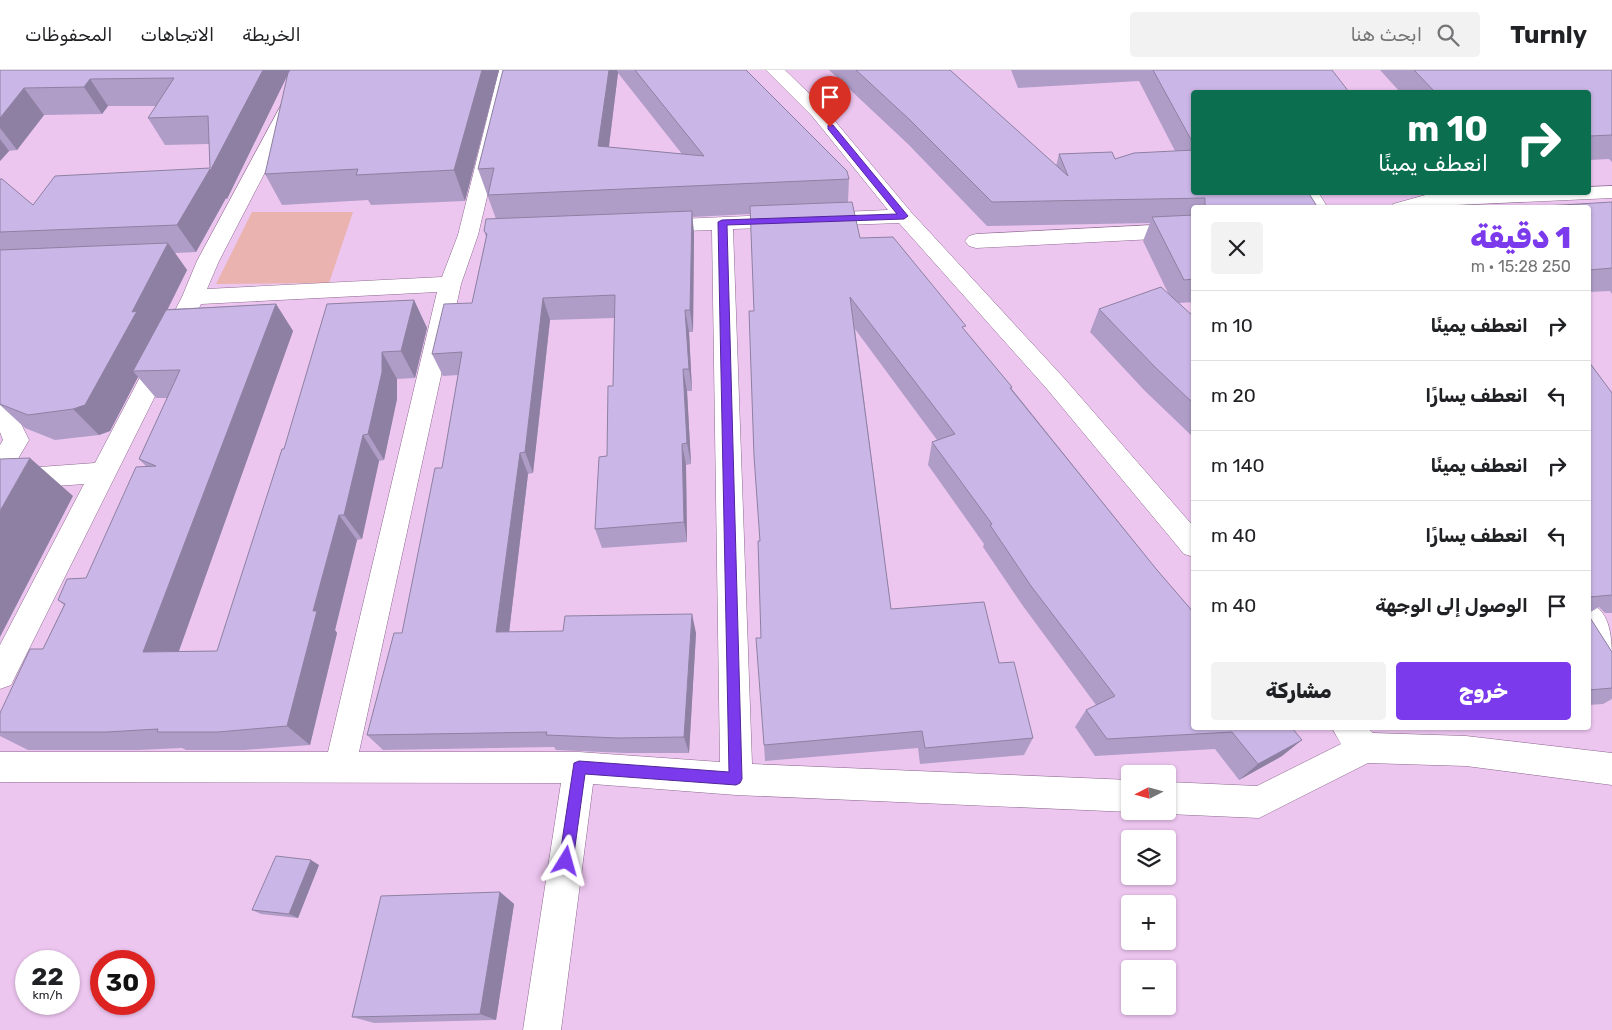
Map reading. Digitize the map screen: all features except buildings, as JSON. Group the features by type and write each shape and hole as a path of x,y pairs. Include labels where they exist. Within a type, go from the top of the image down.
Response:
{"street":[{"path":"0,674 193,297 198,261 309,70"},
{"path":"340,767 450,284 478,235 508,70"},
{"path":"776,70 818,112 904,216 1055,384 1191,543"},
{"path":"1591,174 1611,193"},
{"path":"1591,194 1611,193"},
{"path":"1411,205 1429,200 1559,195"},
{"path":"634,227 904,216"},
{"path":"722,222 736,779"},
{"path":"976,241 1191,230"},
{"path":"193,297 450,284"},
{"path":"0,405 16,440 0,467"},
{"path":"0,480 103,473"},
{"path":"1591,618 1612,650"},
{"path":"1176,798 1259,802 1356,738 1612,770"},
{"path":"0,767 579,768 736,779 1121,796"},
{"path":"542,1030 579,768"}],"shaded area":[{"path":"252,212 353,212 329,283 216,284"}],"route":[{"path":"566,861 579,768 736,779 722,222 904,216 830,127"}]}
